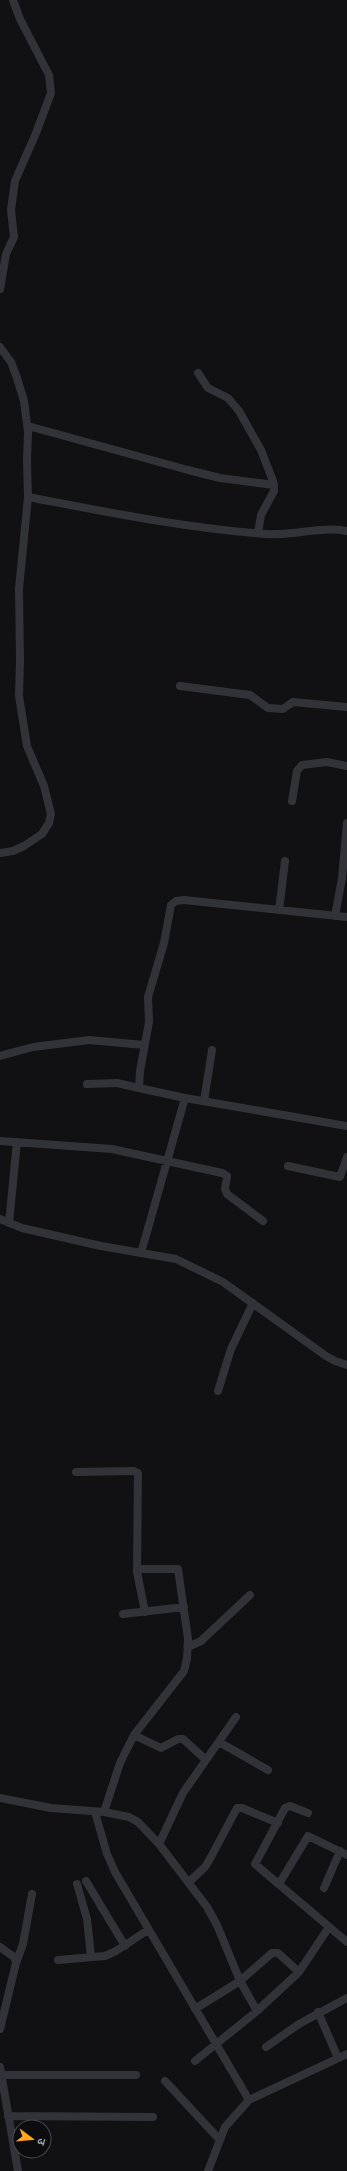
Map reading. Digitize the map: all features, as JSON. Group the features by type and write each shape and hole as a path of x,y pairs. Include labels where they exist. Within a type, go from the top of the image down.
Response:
{"street":[{"path":"0,289 6,254 14,237 11,210 15,181 36,134 50,93 50,83 47,70 20,19 13,0"},
{"path":"0,347 10,362 17,378 24,401 28,426 28,496 19,589 19,696 27,746 44,786 51,814 50,823 42,834 18,849 0,853"},
{"path":"198,373 208,388 228,398 239,411 261,450 274,485 274,491 261,515 262,533"},
{"path":"28,426 194,472 220,478 274,485"},
{"path":"28,496 158,521 262,533 312,530 347,531"},
{"path":"180,686 250,695 256,698 262,705 277,709 283,709 293,702 347,707"},
{"path":"292,801 297,771 302,765 327,762 347,766"},
{"path":"335,916 346,851 347,824"},
{"path":"279,910 285,861"},
{"path":"139,1088 144,1045 149,1022 148,997 162,953 169,909 173,903 184,900 347,917"},
{"path":"0,1056 33,1047 89,1040 144,1045"},
{"path":"204,1101 212,1050"},
{"path":"87,1084 117,1083 185,1098 347,1126"},
{"path":"141,1253 185,1098"},
{"path":"0,1141 112,1148 225,1174 227,1179 225,1189 227,1194 264,1221"},
{"path":"9,1222 17,1142"},
{"path":"288,1166 340,1177 347,1157"},
{"path":"0,1219 101,1246 176,1259 200,1269 223,1282 326,1356 347,1365"},
{"path":"218,1391 231,1349 253,1303"},
{"path":"76,1472 134,1471 138,1473 137,1569 145,1612"},
{"path":"104,1812 120,1763 134,1735 184,1671 188,1647 178,1569 137,1569"},
{"path":"188,1647 201,1641 250,1595"},
{"path":"123,1614 184,1607"},
{"path":"159,1844 183,1793 236,1717"},
{"path":"134,1735 161,1748 178,1739 183,1739 206,1760"},
{"path":"219,1742 268,1770"},
{"path":"0,1798 52,1808 104,1812 129,1817 138,1822 159,1844 189,1882 217,1925 240,1981 257,2011"},
{"path":"308,1814 287,1806 255,1864 347,1942"},
{"path":"189,1882 205,1867 237,1808 242,1808 278,1823"},
{"path":"95,1812 107,1854 123,1888 195,2009 214,2044 249,2100"},
{"path":"279,1884 308,1836 344,1853 324,1888"},
{"path":"86,1881 125,1946"},
{"path":"77,1884 88,1919 91,1957"},
{"path":"16,1963 23,1944 32,1894"},
{"path":"195,2061 214,2044 257,2011 299,1972 329,1927"},
{"path":"58,1960 105,1956 125,1946 148,1930"},
{"path":"0,1947 14,1957 16,1963 16,1971 1,2018 0,2029"},
{"path":"195,2009 240,1981 275,1952 299,1972"},
{"path":"266,2047 282,2034 318,2012 347,1998"},
{"path":"318,2012 338,2058"},
{"path":"208,2171 219,2139 225,2127 249,2100 347,2054"},
{"path":"18,2171 1,2071 136,2075"},
{"path":"165,2081 219,2139"},
{"path":"8,2116 153,2117"}]}
